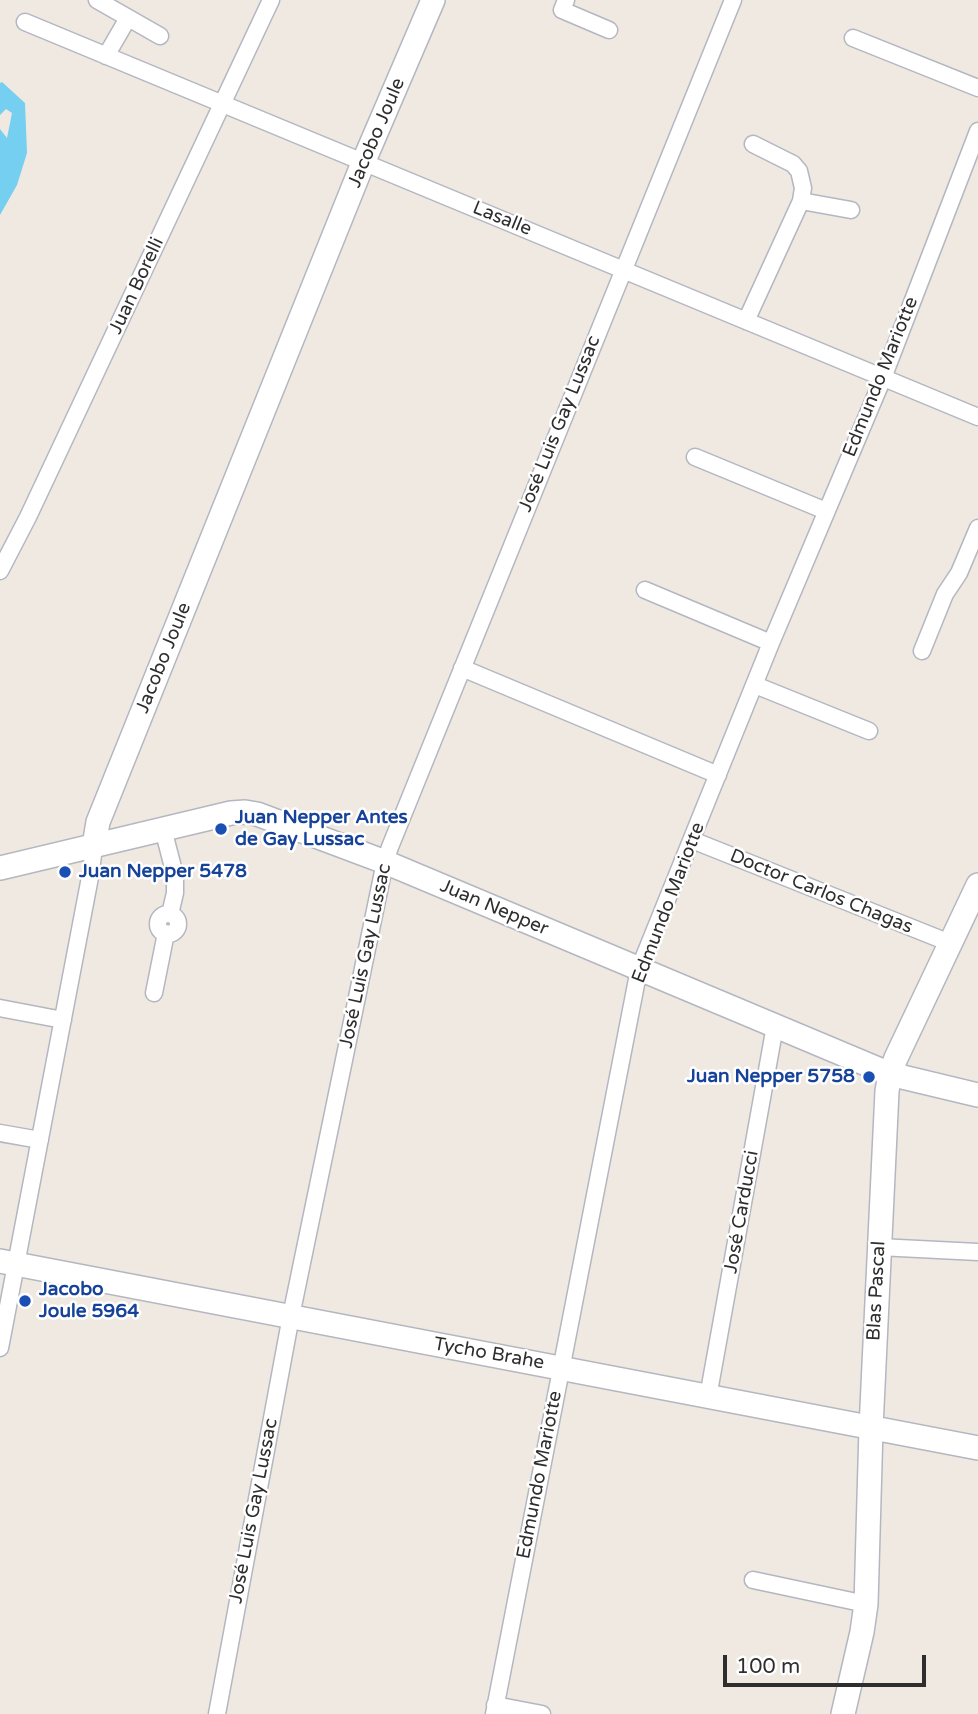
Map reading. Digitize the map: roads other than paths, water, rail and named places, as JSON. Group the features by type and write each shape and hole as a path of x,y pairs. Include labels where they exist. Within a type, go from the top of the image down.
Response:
{"main road":[{"name":"Jacobo Joule","path":"94,846 98,822 363,163 433,0"},
{"name":"Juan Nepper","path":"0,868 231,813 257,814 385,862 890,1074 978,1095"},
{"name":"Blas Pascal","path":"843,1714 866,1604 871,1428 887,1091 896,1058 978,885"},
{"name":"Tycho Brahe","path":"8,1262 978,1448"}],"street":[{"path":"97,0 160,36"},
{"name":"Juan Borelli","path":"0,571 28,517 271,0"},
{"path":"566,0 562,10 609,30"},
{"name":"José Luis Gay Lussac","path":"217,1714 291,1316 385,862 733,0"},
{"path":"106,56 128,18"},
{"name":"Lasalle","path":"25,22 978,417"},
{"path":"853,38 978,88"},
{"name":"Edmundo Mariotte","path":"495,1710 639,969 771,643 971,167 978,131"},
{"path":"746,321 801,201 803,188 799,171 793,164 753,145"},
{"path":"801,201 851,210"},
{"path":"695,457 826,511"},
{"path":"922,651 945,594 959,573 978,528"},
{"path":"645,590 771,643"},
{"path":"462,667 718,775"},
{"path":"755,685 869,731"},
{"path":"154,993 166,933 159,928 159,920 170,914 175,893 175,875 163,830"},
{"name":"Doctor Carlos Chagas","path":"692,840 950,943"},
{"name":"Jacobo Joule","path":"0,1348 8,1262 40,1140 92,872 94,846"},
{"path":"0,1008 63,1020"},
{"name":"José Carducci","path":"708,1397 775,1026"},
{"path":"0,1133 40,1140"},
{"path":"879,1247 978,1252"},
{"path":"753,1580 866,1604"},
{"path":"495,1710 542,1714"}],"water":[{"path":"2,82 25,103 27,153 17,185 0,215 0,129 7,138 12,113 6,109 0,115"}],"place":[{"name":"Juan Nepper Antes de Gay Lussac","path":"221,829"},
{"name":"Juan Nepper 5478","path":"65,872"},
{"name":"Juan Nepper 5758","path":"869,1077"},
{"name":"Jacobo Joule 5964","path":"25,1301"}]}
